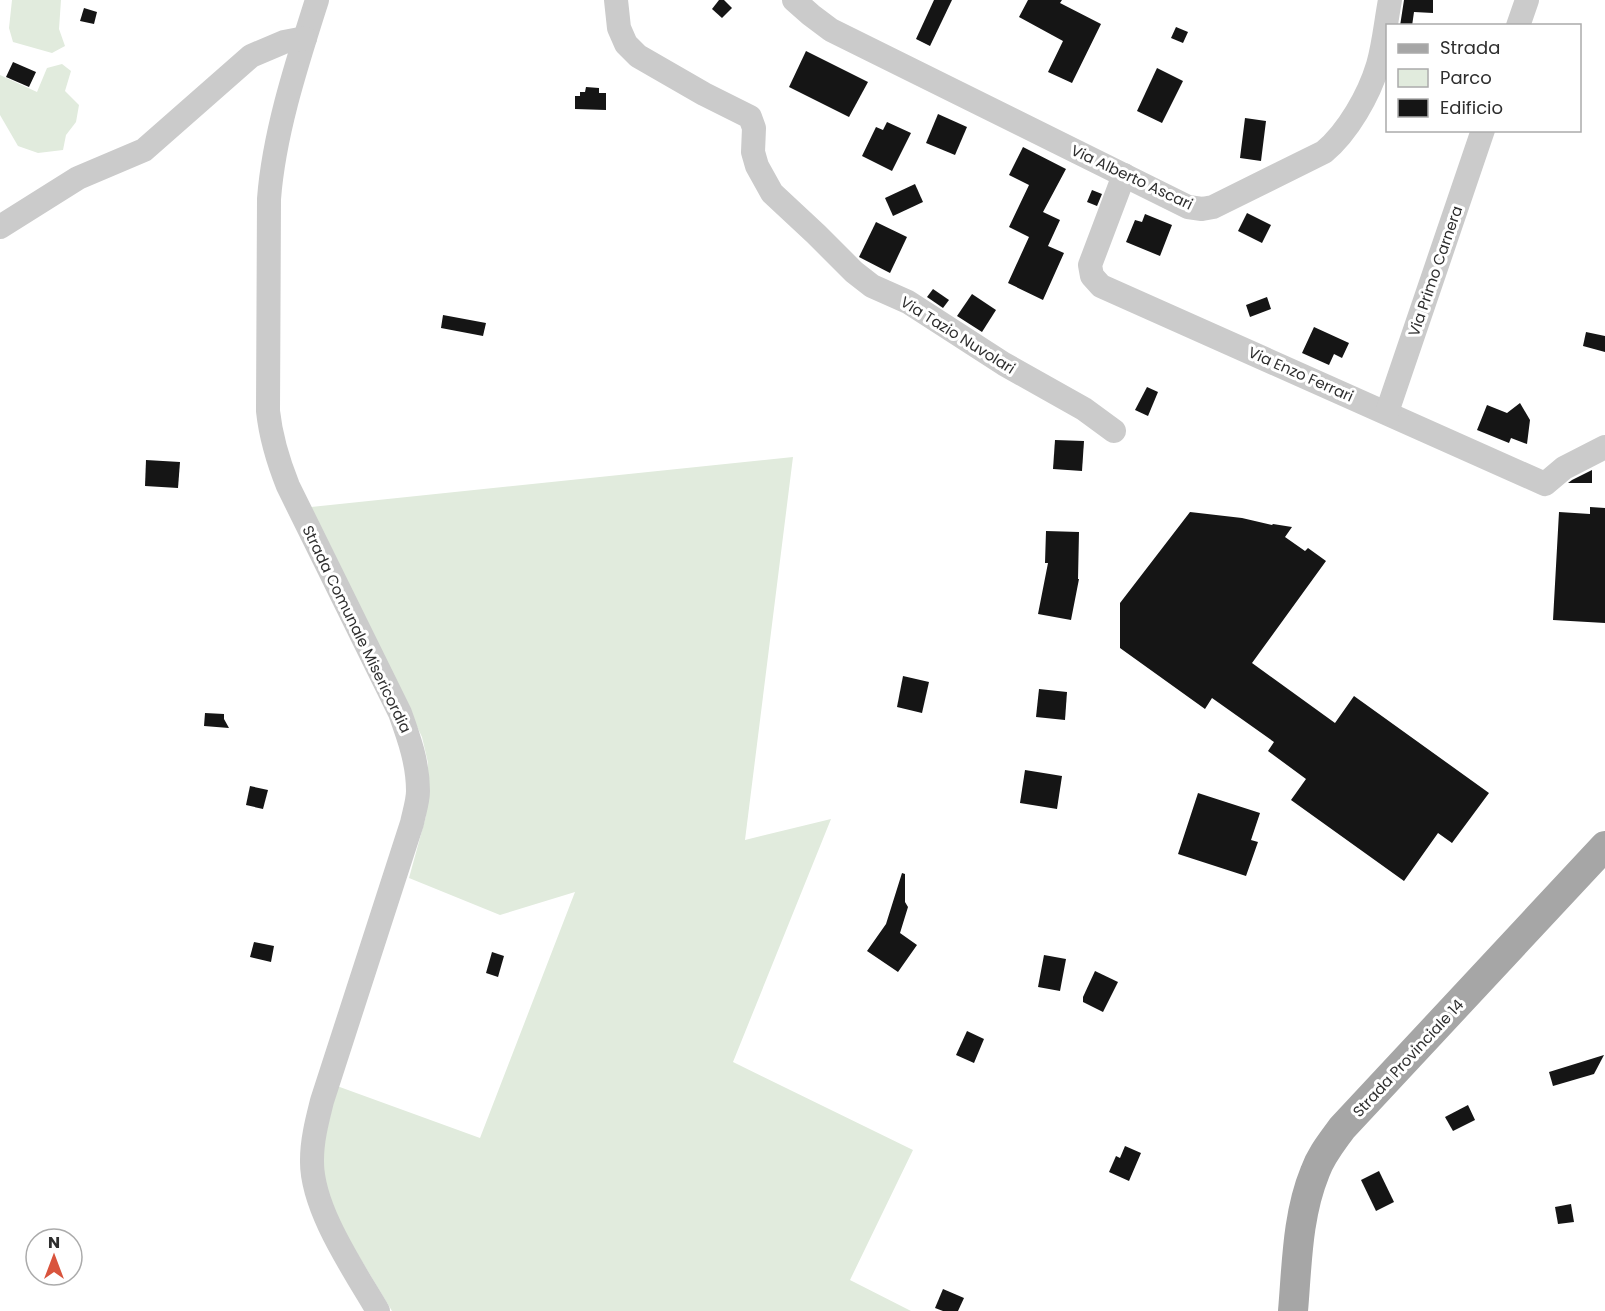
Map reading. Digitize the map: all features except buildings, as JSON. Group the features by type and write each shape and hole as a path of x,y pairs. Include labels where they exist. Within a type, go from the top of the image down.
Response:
{"main road":[{"name":"Strada Provinciale 14","path":"1293,1311 1302,1214 1315,1170 1327,1147 1342,1128 1605,846"}],"street":[{"name":"Strada Comunale Misericordia","path":"317,0 276,144 271,171 268,211 268,411 271,436 288,486 400,713 412,745 417,771 418,792 412,823 322,1101 314,1135 312,1162 315,1184 323,1210 378,1311"},
{"name":"Via Tazio Nuvolari","path":"616,0 619,28 626,44 638,56 704,94 750,117 754,128 753,152 757,166 772,193 854,272 872,286 909,302 1004,364 1084,409 1114,431"},
{"name":"Via Alberto Ascari","path":"795,0 810,15 831,30 1188,207 1202,209 1213,207 1324,152 1337,141 1360,107 1377,65 1390,0"},
{"path":"1519,24 1527,0"},
{"path":"0,227 78,178 144,150 251,56 284,42 305,38"},
{"name":"Via Primo Carnera","path":"1387,412 1482,132"},
{"name":"Via Enzo Ferrari","path":"1124,175 1090,265 1092,276 1101,286 1545,484 1564,468 1605,447"}],"green space":[{"path":"12,0 61,0 59,29 65,46 52,53 13,42 9,28"},
{"path":"62,64 71,71 65,91 79,105 76,122 66,135 63,150 38,153 18,146 0,115 0,75 37,92 47,68"},
{"path":"793,457 745,840 831,819 733,1062 913,1150 850,1280 911,1311 392,1311 334,1215 323,1180 321,1155 337,1086 480,1138 575,892 500,915 409,878 426,816 428,763 422,737 311,507"}]}
